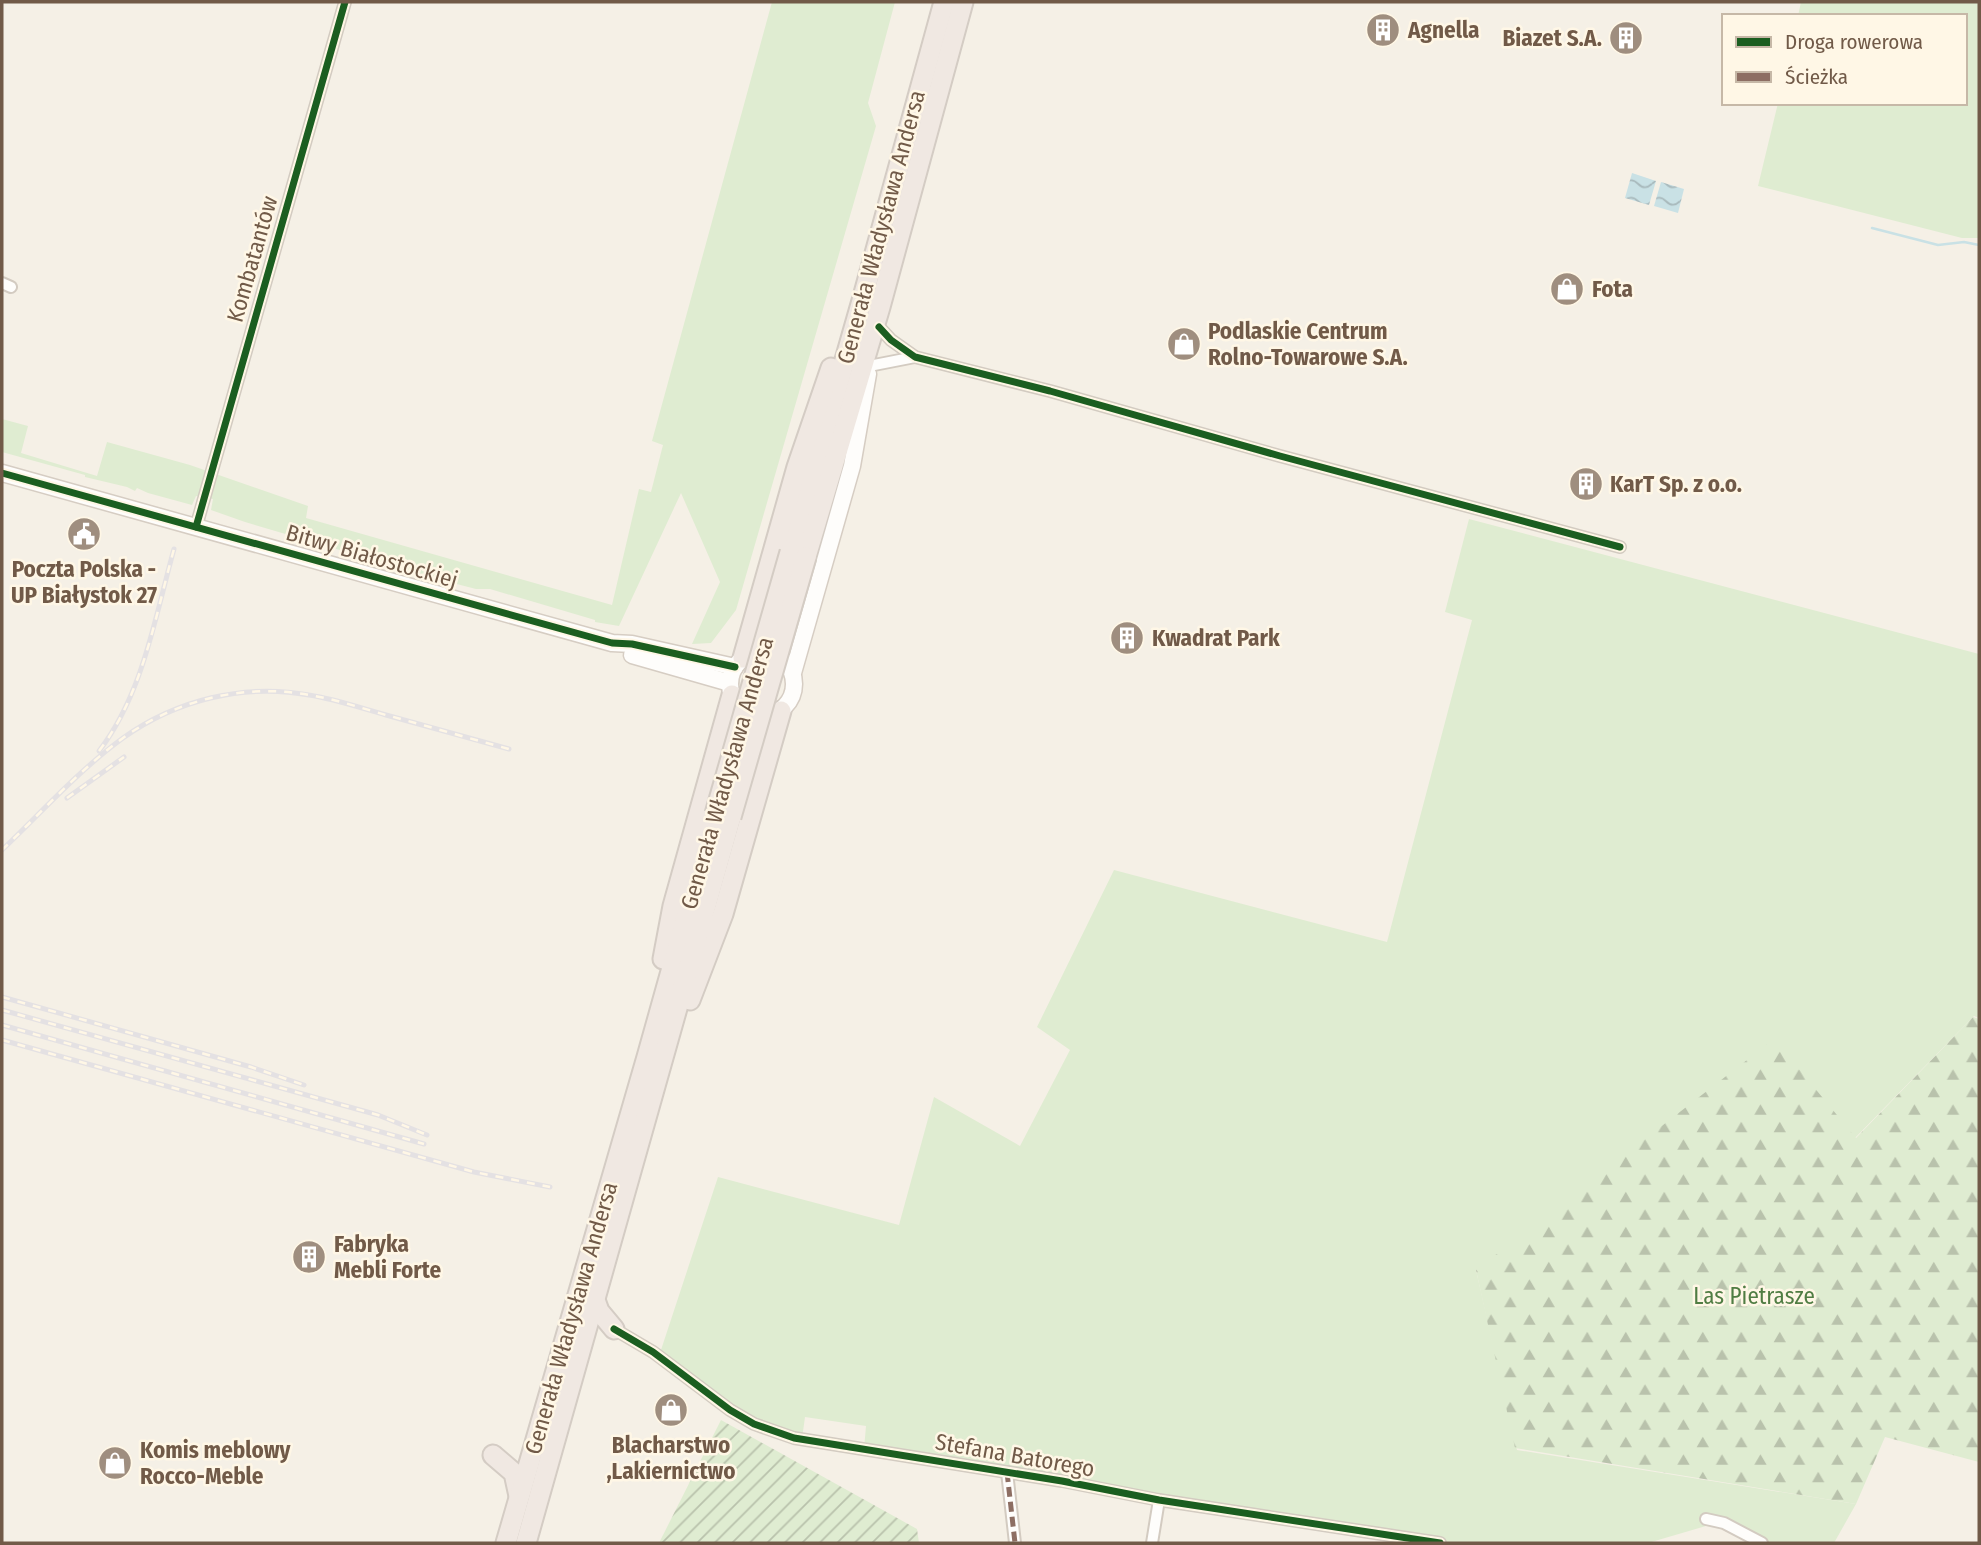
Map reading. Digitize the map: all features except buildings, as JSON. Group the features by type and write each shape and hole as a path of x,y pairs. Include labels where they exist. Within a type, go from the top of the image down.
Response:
{"highway":[{"name":"Generała Władysława Andersa","path":"874,310 944,2"},
{"name":"Generała Władysława Andersa","path":"506,1543 654,1061 798,555 874,310 963,2"},
{"path":"869,366 874,310"},
{"path":"654,1061 649,1029 673,906 735,676 809,429 849,323 874,310"},
{"path":"654,1061 677,1036 717,934 781,711"},
{"name":"Generała Władysława Andersa","path":"526,1543 595,1300 654,1061"},
{"path":"595,1300 598,1311 614,1329"},
{"path":"582,1341 603,1330 614,1329"},
{"path":"519,1497 514,1472 493,1455 519,1451 536,1440"}],"street":[{"name":"Kombatantów","path":"196,527 345,2"},
{"path":"874,310 891,340 915,357 1050,391 1620,547"},
{"path":"793,673 784,661 772,653 757,652 735,676 735,702 748,713 765,717 781,711 793,694 793,673 852,466 869,366 915,357"},
{"name":"Bitwy Białostockiej","path":"2,473 612,643 632,645 735,676"},
{"name":"Stefana Batorego","path":"614,1329 653,1352 730,1410 754,1424 794,1438 1405,1541 1440,1543"},
{"path":"1007,1472 1015,1543"},
{"path":"1152,1543 1159,1500"},
{"path":"1706,1519 1720,1521 1762,1543"}],"green space":[{"path":"772,2 895,2 868,103 876,126 736,610 711,643 692,644 720,582 681,493 619,626 595,622 490,589 476,589 445,581 245,522 211,510 213,499 196,496 192,505 2,452 2,419 28,426 21,453 97,476 107,442 190,465 308,506 306,518 612,605 639,489 651,492 663,445 652,441"},
{"path":"1801,2 1979,2 1979,238 1962,238 1758,186 1778,105 1967,105 1967,14 1798,14"},
{"path":"1469,519 1979,654 1979,1018 1974,1016 1855,1138 1476,1270 1517,1450 1856,1504 1834,1543 1764,1543 1723,1521 1648,1543 1441,1543 864,1449 866,1426 805,1417 802,1439 754,1424 659,1356 718,1177 899,1225 934,1097 1020,1146 1070,1050 1037,1027 1114,870 1387,942 1472,620 1445,612"},
{"name":"Las Pietrasze","path":"1973,1017 1979,1019 1979,1462 1885,1437 1856,1504 1515,1448 1476,1270 1774,1039 1856,1138"},
{"path":"721,1420 917,1529 919,1543 659,1543"}],"water":[{"path":"1632,173 1656,181 1649,205 1625,198"},
{"path":"1661,182 1684,189 1678,213 1654,206"}],"waterway":[{"path":"1872,228 1938,245 1964,242 1979,245"}],"railway":[{"path":"99,751 127,705 137,680 154,628 174,549"},
{"path":"2,850 76,778 123,738 165,714 211,698 236,693 260,691 309,695 509,749"},
{"path":"67,798 124,757"},
{"path":"2,997 251,1067 304,1085"},
{"path":"2,1010 378,1115 427,1135"},
{"path":"2,1025 424,1144"},
{"path":"2,1040 474,1172 550,1187"}],"marked path":[{"path":"1007,1472 1015,1543"}],"cycle path":[{"path":"196,527 345,2"},
{"path":"879,327 891,340 915,357 1050,391 1620,547"},
{"path":"2,473 612,643 632,644 735,667"},
{"path":"614,1329 653,1352 730,1410 754,1424 794,1438 1062,1481 1159,1500 1440,1543"}],"place":[{"name":"Agnella","path":"1383,30"},
{"name":"Biazet S.A.","path":"1626,38"},
{"name":"Fota","path":"1567,289"},
{"name":"Podlaskie Centrum Rolno-Towarowe S.A.","path":"1184,344"},
{"name":"KarT Sp. z o.o.","path":"1586,484"},
{"name":"Poczta Polska - UP Białystok 27","path":"84,534"},
{"name":"Kwadrat Park","path":"1127,638"},
{"name":"Fabryka Mebli Forte","path":"309,1257"},
{"name":"Blacharstwo ,Lakiernictwo","path":"671,1410"},
{"name":"Komis meblowy Rocco-Meble","path":"115,1463"}]}
